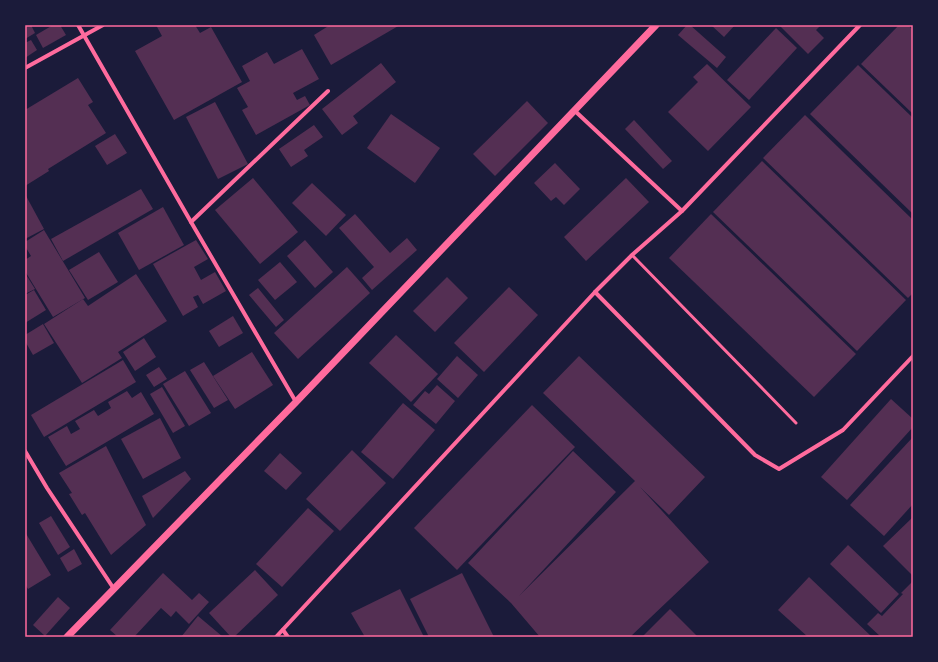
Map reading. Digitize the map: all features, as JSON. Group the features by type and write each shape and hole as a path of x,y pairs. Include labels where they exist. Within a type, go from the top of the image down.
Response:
{"street":[{"path":"78,25 190,222 296,402"},
{"path":"25,68 103,25"},
{"path":"67,637 296,402 656,25"},
{"path":"276,637 595,292 632,255 682,211 860,25"},
{"path":"190,222 328,91"},
{"path":"574,111 682,211"},
{"path":"595,292 755,455 779,469 843,430 913,356"},
{"path":"25,451 47,488 114,589"},
{"path":"284,630 288,637"}],"lane":[{"path":"632,255 796,423"}],"building":[{"path":"25,25 31,25 35,33 25,39"},
{"path":"53,25 60,25 66,35 43,48 36,35"},
{"path":"156,25 195,25 200,33 211,27 242,82 174,120 135,51 162,36"},
{"path":"330,25 400,25 331,65 314,35"},
{"path":"687,25 690,25 726,57 717,68 678,35"},
{"path":"711,25 735,25 724,37"},
{"path":"779,25 821,25 816,30 824,38 808,54"},
{"path":"899,25 908,25 913,30 913,114 861,64"},
{"path":"776,28 797,48 749,100 727,80"},
{"path":"31,40 37,50 25,58 25,43"},
{"path":"302,49 319,79 293,93 297,100 305,96 310,105 256,135 242,110 248,107 237,88 250,81 242,66 267,52 274,64"},
{"path":"381,63 396,82 353,116 358,123 342,135 322,109"},
{"path":"707,64 751,107 708,151 668,112 698,82 693,77"},
{"path":"858,65 913,118 913,214 810,114"},
{"path":"78,78 93,102 88,105 106,133 48,169 49,171 25,186 25,110"},
{"path":"527,101 548,123 495,176 473,154"},
{"path":"215,102 248,164 218,179 186,117"},
{"path":"391,114 440,148 415,183 367,148"},
{"path":"805,115 913,220 913,293 908,298 763,158"},
{"path":"634,120 672,161 663,169 625,129"},
{"path":"314,125 323,137 304,150 308,156 291,167 279,149"},
{"path":"115,134 127,153 107,165 95,146"},
{"path":"762,161 906,300 857,351 713,212"},
{"path":"555,163 580,189 564,205 556,197 551,201 534,183"},
{"path":"253,178 298,232 260,264 215,210"},
{"path":"626,178 649,202 586,261 564,237"},
{"path":"312,183 346,215 326,236 292,203"},
{"path":"141,189 153,209 63,261 51,239"},
{"path":"25,194 44,229 25,239"},
{"path":"163,207 184,245 139,270 118,233"},
{"path":"355,214 390,253 407,238 417,250 372,290 362,278 374,267 339,228"},
{"path":"711,214 856,354 814,397 669,258"},
{"path":"44,230 85,298 53,317 25,271 25,260 31,256 25,246 25,242"},
{"path":"196,240 208,259 194,267 201,280 215,272 226,291 203,304 198,295 193,297 198,307 183,316 153,264"},
{"path":"305,240 333,272 315,288 287,256"},
{"path":"99,252 118,282 88,300 69,270"},
{"path":"280,262 297,282 275,300 258,280"},
{"path":"347,267 370,293 298,359 274,333"},
{"path":"25,273 35,289 25,294"},
{"path":"136,274 167,321 118,352 122,358 82,383 44,324 83,299 88,306"},
{"path":"447,277 468,298 435,332 413,311"},
{"path":"509,287 538,315 484,372 454,343"},
{"path":"258,288 284,320 276,327 249,295"},
{"path":"34,290 46,310 25,323 25,295"},
{"path":"233,316 243,333 219,347 209,331"},
{"path":"43,324 54,343 33,355 25,341 25,335"},
{"path":"396,335 438,374 411,402 369,363"},
{"path":"144,338 156,357 135,371 123,352"},
{"path":"252,352 273,385 235,409 213,376"},
{"path":"457,356 478,375 458,398 437,379"},
{"path":"579,356 705,477 669,515 640,487 709,562 630,637 540,637 511,603 468,563 573,451 616,492 519,596 635,481 543,393"},
{"path":"123,360 136,382 44,437 31,415"},
{"path":"204,362 228,400 214,408 190,370"},
{"path":"159,367 167,379 154,387 146,375"},
{"path":"185,371 211,413 189,426 163,384"},
{"path":"437,385 455,401 436,424 413,405 425,391 429,394"},
{"path":"162,387 185,426 173,433 150,394"},
{"path":"127,391 132,398 141,392 154,414 66,466 48,437 67,426 71,434 80,429 75,421 94,410 98,416 111,408 108,402"},
{"path":"891,399 913,419 913,427 847,500 821,477"},
{"path":"403,403 435,430 393,479 361,452"},
{"path":"532,405 575,447 457,570 414,528"},
{"path":"160,418 181,458 143,479 121,439"},
{"path":"913,437 913,504 884,536 850,505"},
{"path":"106,446 146,525 111,555 85,513 82,515 69,494 72,493 59,473"},
{"path":"352,450 386,483 340,531 306,499"},
{"path":"280,453 302,473 286,490 264,471"},
{"path":"185,471 191,479 153,518 142,496"},
{"path":"308,508 334,531 282,587 256,564"},
{"path":"51,516 70,547 58,555 39,523"},
{"path":"913,517 913,576 883,546"},
{"path":"25,532 51,575 28,589 25,584"},
{"path":"848,545 899,594 881,613 830,564"},
{"path":"74,549 82,564 68,572 60,558"},
{"path":"255,570 278,595 234,637 231,637 209,613"},
{"path":"163,573 192,600 199,593 209,602 189,624 176,611 171,617 161,608 134,637 118,637 110,630"},
{"path":"462,573 494,637 429,637 410,599"},
{"path":"809,577 872,637 808,637 778,610"},
{"path":"912,582 913,637 881,637 867,624 878,613 882,616"},
{"path":"400,589 424,637 365,637 351,613"},
{"path":"58,597 70,608 45,636 33,625"},
{"path":"670,609 698,637 642,637"},
{"path":"198,616 223,637 181,637"}]}
